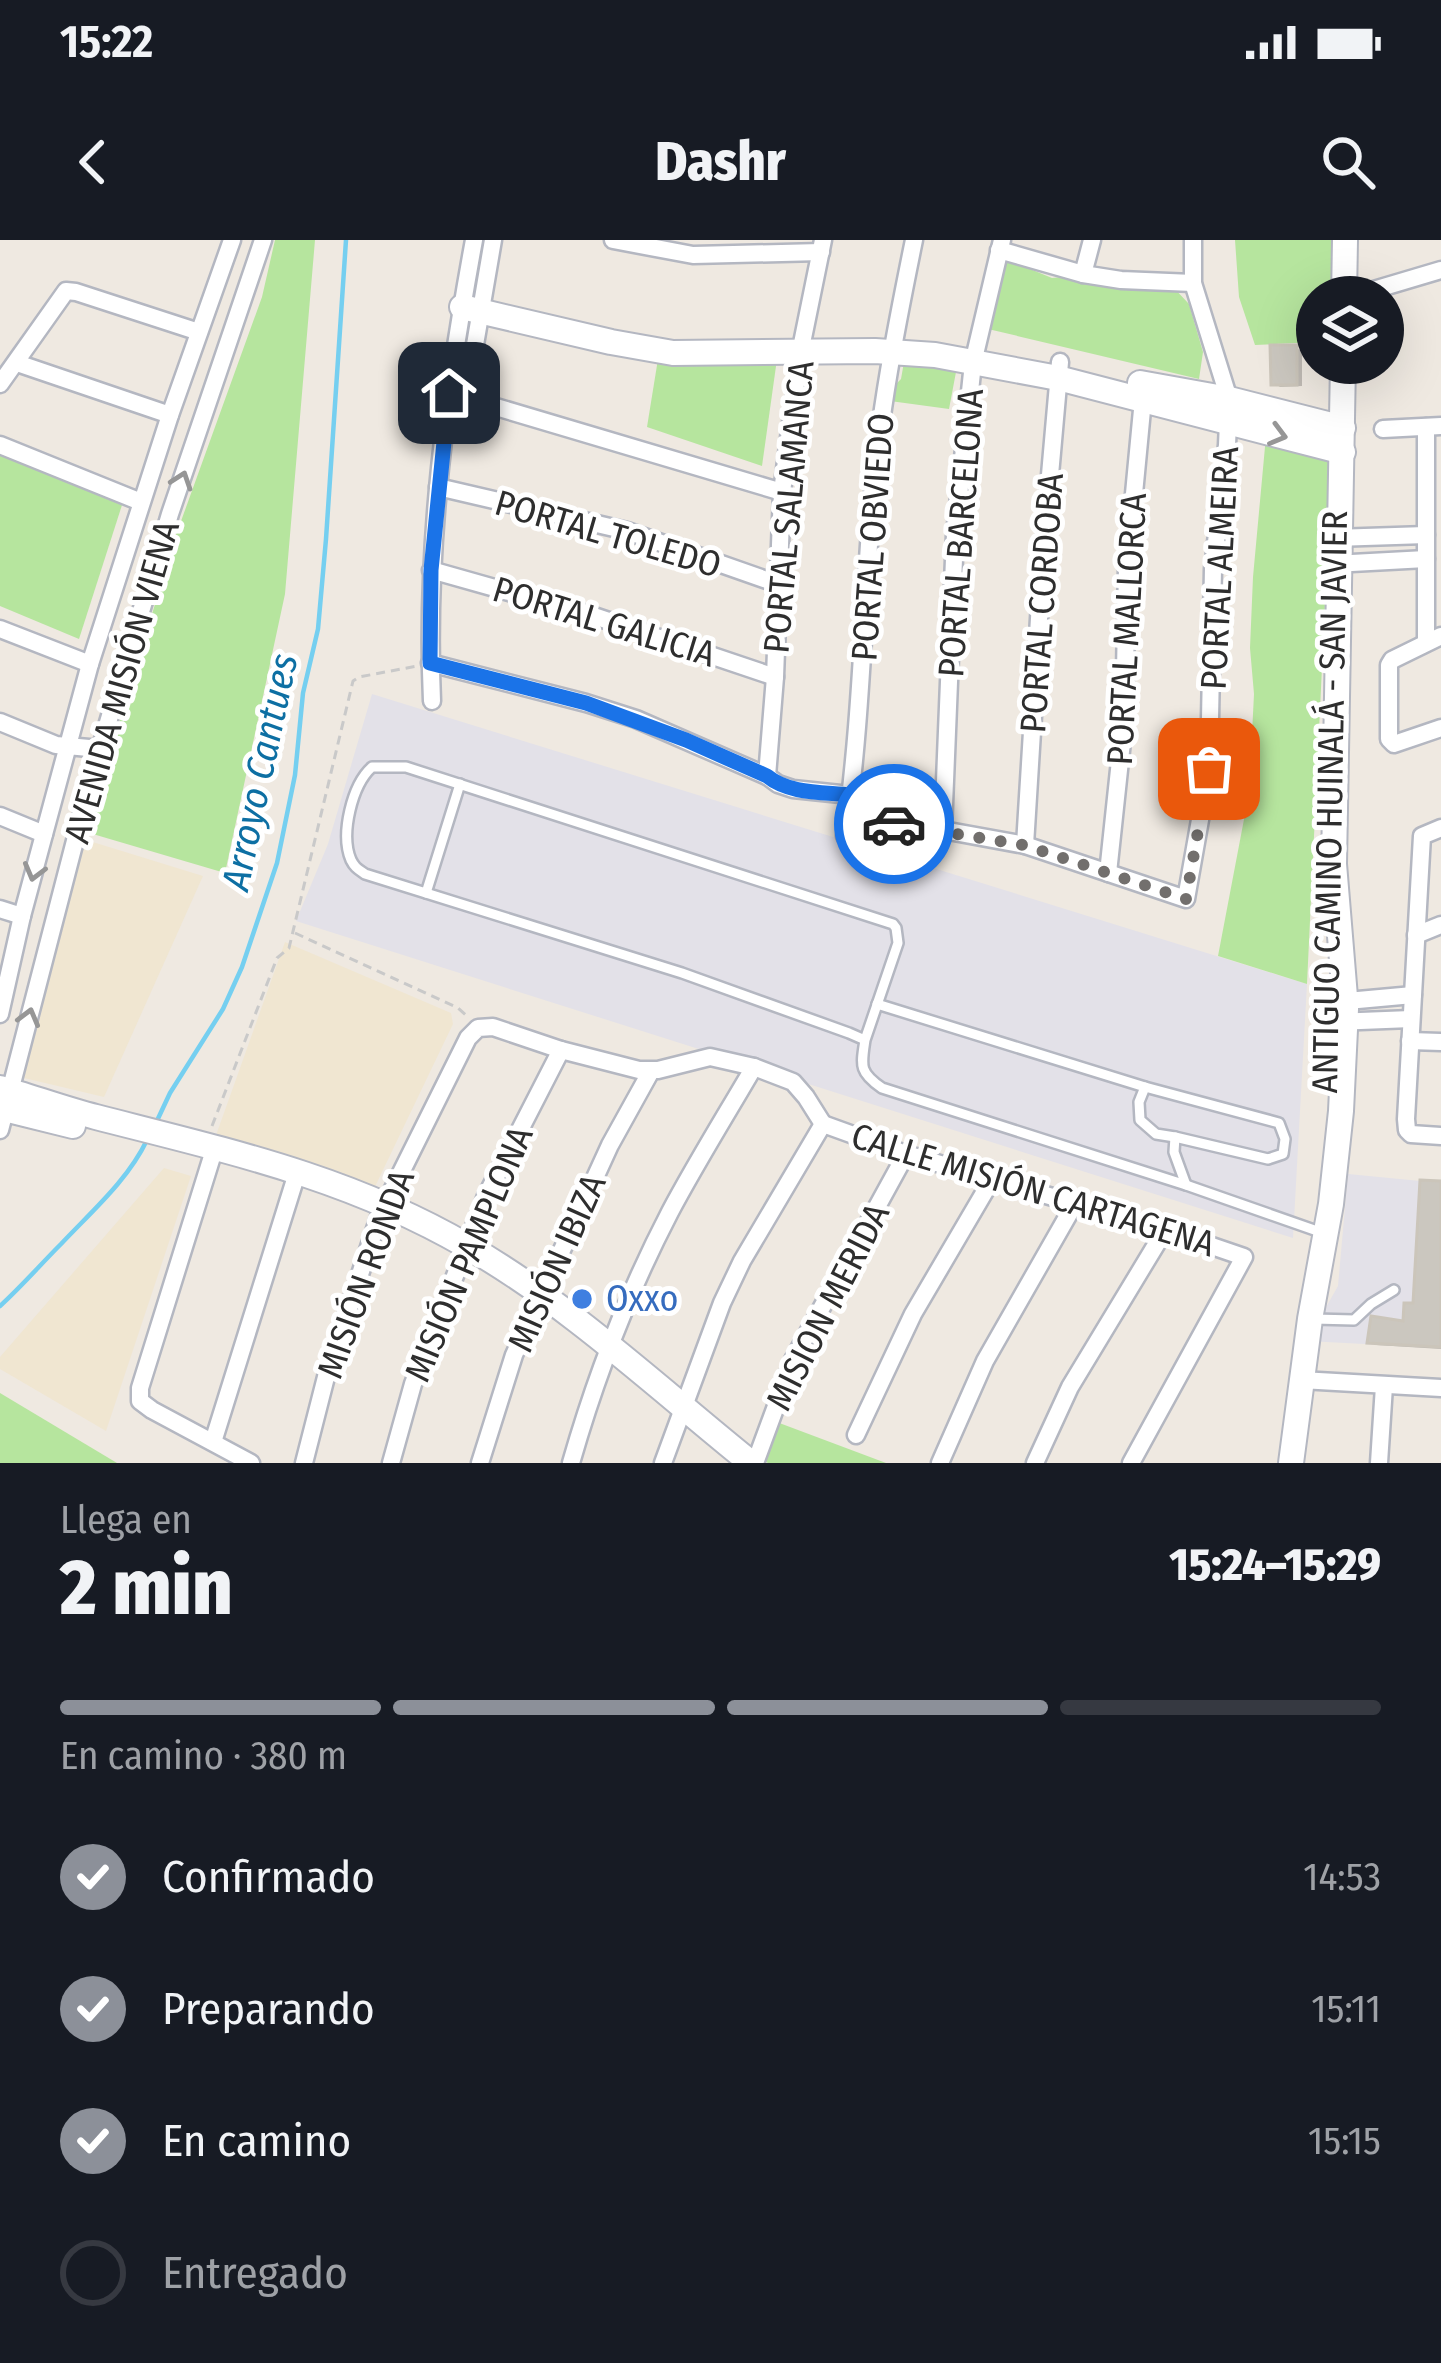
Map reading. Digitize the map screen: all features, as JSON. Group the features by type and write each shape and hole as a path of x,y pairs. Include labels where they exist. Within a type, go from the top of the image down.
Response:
{"street":[{"name":"AVENIDA MISIÓN VIENA","path":"1,1003 90,664 232,240"},
{"name":"AVENIDA MISIÓN VIENA","path":"3,1105 170,514 263,240"},
{"path":"432,701 431,570 438,488 472,303 474,240"},
{"path":"472,303 493,240"},
{"path":"613,240 693,255 822,246"},
{"name":"PORTAL OBVIEDO","path":"914,240 884,392 846,826 943,830"},
{"path":"1083,274 1092,240"},
{"name":"PORTAL ALMEIRA","path":"1108,873 1186,899 1209,769 1214,569 1229,410 1193,283 1193,240"},
{"path":"1345,240 1346,276"},
{"path":"1000,245 1083,274 1193,283"},
{"name":"PORTAL BARCELONA","path":"943,830 955,534 975,355 1000,245"},
{"name":"PORTAL SALAMANCA","path":"767,776 782,492 801,346 822,246"},
{"path":"1404,281 1441,270"},
{"path":"0,384 62,294 70,290 199,332"},
{"path":"472,303 686,355 894,344 935,355 975,355 1059,370 1338,439"},
{"path":"17,363 170,415"},
{"name":"PORTAL CORDOBA","path":"1024,845 1059,370"},
{"path":"1287,1463 1341,1111 1349,1011 1334,864 1342,384"},
{"name":"PORTAL MALLORCA","path":"1108,873 1124,723 1127,567 1144,392"},
{"path":"458,395 782,492"},
{"path":"1383,429 1434,427 1434,510 1426,535 1434,639 1389,665 1389,739 1394,744 1404,742 1441,728"},
{"path":"0,445 141,502"},
{"name":"PORTAL TOLEDO","path":"438,488 627,531 778,584"},
{"path":"1337,537 1426,535"},
{"path":"1337,564 1426,559"},
{"name":"PORTAL GALICIA","path":"431,570 616,622 775,677"},
{"path":"0,629 90,664"},
{"path":"430,663 603,708 686,740 778,784 850,795"},
{"path":"0,722 67,748 100,749"},
{"path":"0,816 44,834"},
{"path":"1441,828 1422,836 1407,1130 1441,1136"},
{"path":"943,830 1024,845 1108,873"},
{"path":"0,909 22,916"},
{"path":"1416,935 1441,926"},
{"path":"1349,1011 1413,995"},
{"path":"1349,1011 1411,1019"},
{"path":"478,1028 493,1027 639,1070 710,1057 754,1067 793,1082 823,1124 722,1303 663,1463"},
{"name":"MISIÓN RONDA","path":"304,1463 326,1377 382,1210 468,1038 478,1028"},
{"path":"1410,1041 1441,1042"},
{"name":"MISIÓN PAMPLONA","path":"391,1463 413,1384 486,1196 561,1050"},
{"path":"571,1463 645,1265 754,1067"},
{"name":"MISIÓN IBIZA","path":"480,1463 514,1354 610,1145 651,1071"},
{"path":"3,1105 214,1153 296,1176 382,1210 465,1251 539,1299 682,1414 753,1463"},
{"name":"CALLE MISIÓN CARTAGENA","path":"823,1124 991,1181 1244,1257 1131,1463"},
{"path":"214,1153 140,1388 140,1401 251,1463"},
{"name":"MISION MERIDA","path":"753,1463 794,1360 906,1154"},
{"path":"213,1442 296,1176"},
{"path":"856,1435 913,1314 991,1181"},
{"path":"940,1463 985,1361 1074,1205"},
{"path":"1036,1463 1070,1387 1165,1230"},
{"path":"1287,1463 1294,1343 1320,1232"},
{"path":"1301,1380 1441,1388"},
{"path":"1378,1463 1384,1386"},
{"path":"682,1414 732,1463"}],"lane":[{"path":"865,1040 682,974 365,874 350,859 348,834 362,777 372,767 406,767 893,924 898,943 865,1040 862,1063 882,1088 1320,1232"},
{"path":"426,893 460,784"},
{"path":"877,1004 1144,1087 1279,1123 1285,1138 1283,1154 1268,1159 1156,1134 1140,1120 1144,1087"},
{"path":"1175,1137 1174,1152 1186,1185"},
{"path":"1310,1319 1354,1320 1394,1290"}],"path":[{"path":"214,1153 211,1130 277,958 289,948 353,681 430,663"},
{"path":"293,932 458,1008 478,1028"}],"shaded area":[{"path":"372,694 1307,984 1293,1238 296,921 328,844"},
{"path":"83,839 203,876 104,1097 24,1078"},
{"path":"285,942 451,1013 453,1024 371,1195 215,1138"},
{"path":"164,1168 191,1176 106,1431 0,1369 0,1357"},
{"path":"1348,1174 1441,1183 1441,1348 1307,1341 1338,1286"}],"green space":[{"path":"275,240 315,240 285,594 225,873 86,832 176,535 262,297"},
{"path":"1235,240 1331,240 1331,276 1296,276 1296,343 1255,345 1239,297"},
{"path":"1003,258 1052,278 1172,286 1189,304 1203,352 1199,379 988,329"},
{"path":"658,359 777,359 762,466 647,427"},
{"path":"904,362 956,372 949,409 890,401"},
{"path":"1266,436 1332,456 1307,984 1218,956 1249,793 1253,577"},
{"path":"0,455 122,505 79,639 0,606"},
{"path":"0,1393 117,1463 0,1463"},
{"path":"774,1421 886,1463 768,1463 759,1458"}],"building":[{"path":"1270,345 1296,345 1297,385 1271,385"},
{"path":"1420,1180 1441,1181 1441,1347 1367,1343 1371,1316 1403,1321 1404,1303 1413,1303"}],"waterway":[{"name":"Arroyo Cantues","path":"155,1125 223,1009 277,863 295,775 303,693 318,629 346,240"},
{"name":"Arroyo Cantues","path":"0,1306 108,1195 147,1140"}],"way so far":[{"path":"894,824 1024,845 1186,899 1209,769"}],"place":[{"name":"Oxxo","path":"582,1299"}],"route":[{"path":"449,393 431,570 430,663 636,719 778,784 850,795 848,817 894,824"}]}
